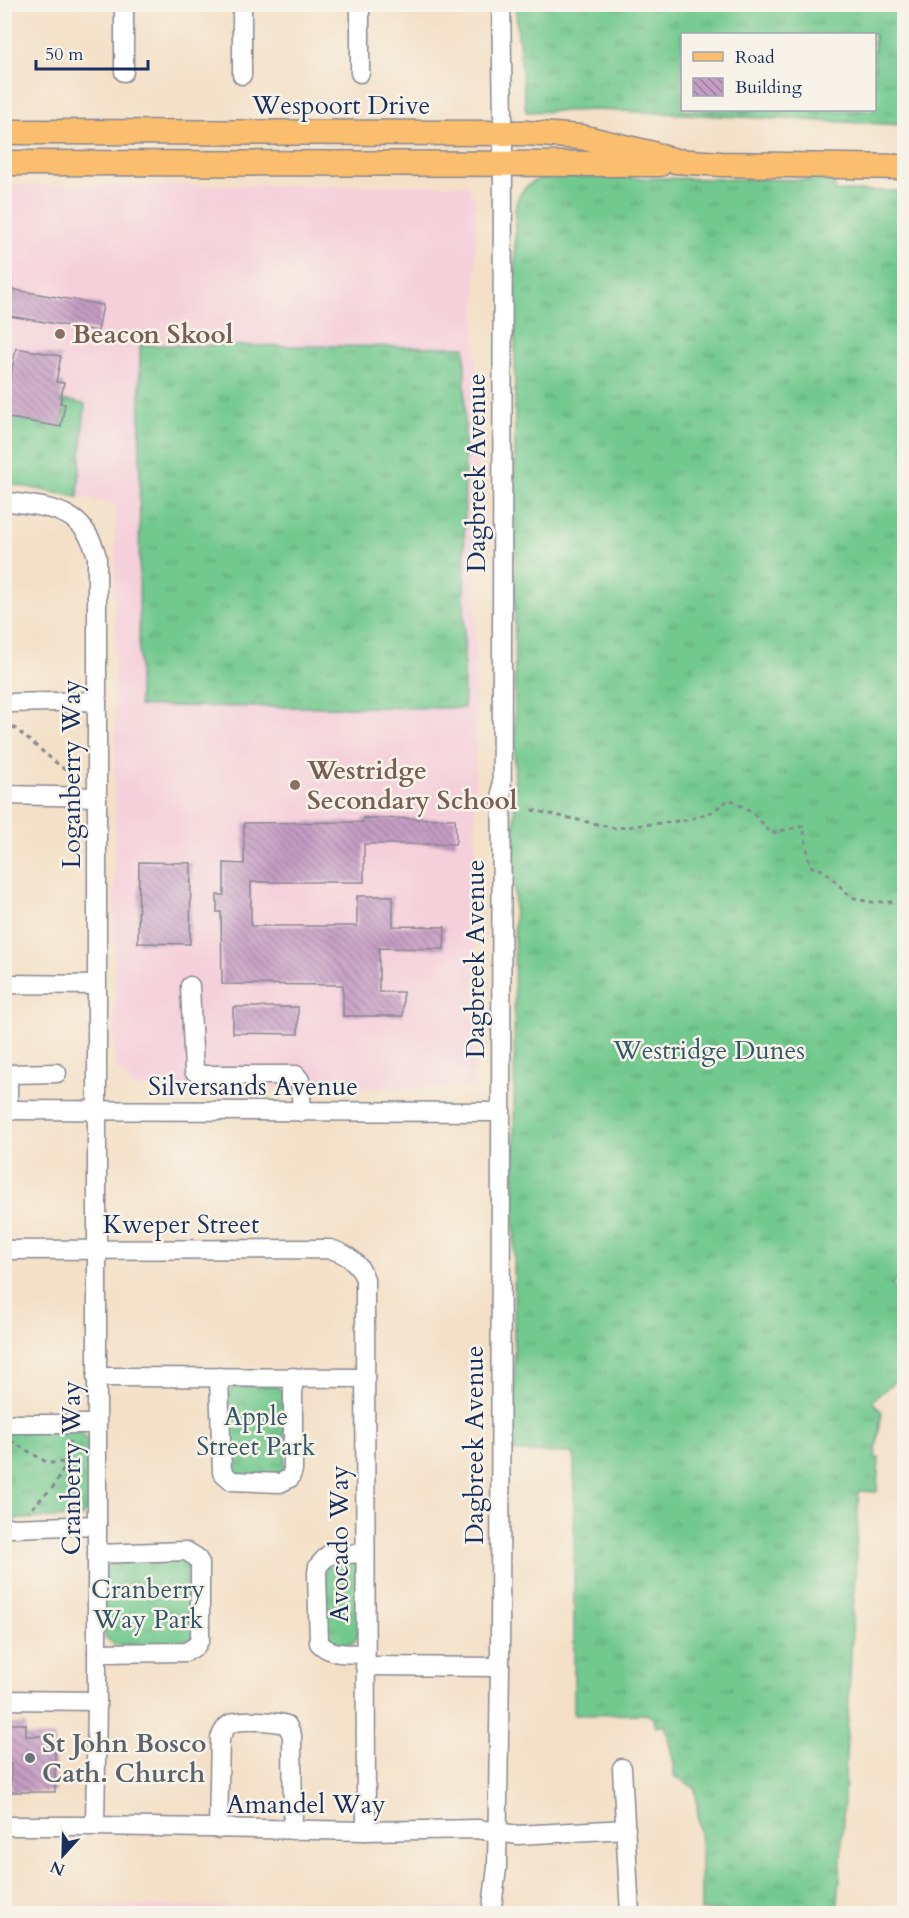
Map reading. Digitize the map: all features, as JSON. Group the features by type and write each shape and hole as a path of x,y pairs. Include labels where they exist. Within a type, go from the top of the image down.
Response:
{"main road":[{"name":"Wespoort Drive","path":"4,132 550,134 581,137 675,161 904,167"},
{"name":"Wespoort Drive","path":"4,163 654,165 675,161"}],"street":[{"path":"124,4 124,72"},
{"path":"242,4 242,75"},
{"path":"360,4 360,73"},
{"name":"Dagbreek Avenue","path":"491,1914 497,1868 500,1667 501,4"},
{"name":"Loganberry Way","path":"4,501 50,509 68,515 84,527 93,541 97,557 97,1110"},
{"path":"4,706 9,703 97,701"},
{"path":"4,795 96,797"},
{"path":"4,984 96,985"},
{"path":"190,986 192,1067 196,1073 202,1075 297,1074 300,1080 302,1112"},
{"path":"6,1110 10,1074 57,1073"},
{"name":"Silversands Avenue","path":"6,1110 500,1112"},
{"name":"Cranberry Way","path":"95,1826 97,1110"},
{"name":"Kweper Street","path":"4,1250 330,1249 354,1260"},
{"name":"Avocado Way","path":"354,1260 365,1279 366,1831"},
{"path":"96,1377 365,1378"},
{"path":"219,1377 222,1472 232,1481 280,1483 290,1478 293,1470 293,1377"},
{"path":"4,1426 97,1424"},
{"path":"4,1526 12,1528 97,1525"},
{"path":"97,1554 186,1551 196,1557 200,1563 200,1639 196,1646 186,1652 97,1653"},
{"path":"365,1553 328,1555 318,1566 319,1643 326,1650 365,1660 500,1667"},
{"path":"4,1700 97,1701"},
{"path":"218,1829 220,1738 224,1729 235,1722 280,1722 287,1725 292,1735 293,1830"},
{"path":"622,1768 630,1914"},
{"name":"Amandel Way","path":"4,1826 366,1831 477,1829 518,1835 626,1829"}],"path":[{"path":"4,720 96,797"},
{"path":"532,810 615,828 688,820 711,812 730,799 754,814 771,833 803,826 810,866 825,871 850,897 869,902 904,902"},
{"path":"66,1526 74,1507 68,1462 72,1424"},
{"path":"4,1437 48,1463 68,1462"},
{"path":"29,1527 30,1509 54,1486 68,1462"}],"shaded area":[{"name":"Westridge Secondary School","path":"4,185 468,185 476,204 475,1088 135,1088 114,1066 115,504 5,483"},
{"path":"5,1905 474,1908 472,1914 5,1914"}],"green space":[{"path":"515,5 898,5 904,18 904,125 599,110 526,112"},
{"name":"Westridge Dunes","path":"550,177 834,180 835,191 904,191 904,1274 892,1284 904,1300 904,1336 894,1345 904,1360 904,1373 872,1401 882,1412 875,1458 879,1458 877,1492 859,1491 837,1913 724,1914 724,1910 701,1911 701,1844 695,1788 674,1776 674,1764 665,1725 656,1727 654,1718 646,1714 574,1715 574,1453 514,1452 515,210 519,197 526,187 537,180"},
{"path":"140,345 465,347 464,708 139,706"},
{"path":"58,399 85,404 78,497 5,483 4,417 61,426 65,404 57,402"},
{"name":"Apple Street Park","path":"236,1386 276,1386 284,1393 285,1468 279,1475 241,1477 229,1469 227,1399"},
{"path":"8,1431 81,1432 88,1440 89,1508 81,1517 13,1519 5,1516 4,1434"},
{"name":"Cranberry Way Park","path":"110,1562 187,1563 187,1589 194,1589 194,1636 185,1645 115,1645 105,1637 105,1568"},
{"path":"328,1562 354,1562 357,1566 358,1636 352,1644 340,1645 326,1641 325,1566"}],"building":[{"path":"4,288 103,305 98,331 4,315"},
{"path":"16,348 61,356 56,382 64,383 60,403 65,404 61,427 4,417 4,390 8,391"},
{"path":"363,818 455,819 456,841 455,844 364,844 364,882 251,882 251,926 357,926 357,896 393,896 393,926 445,927 444,949 379,948 379,992 403,992 403,1016 343,1016 343,985 222,984 221,912 217,912 217,895 224,895 224,863 244,864 244,823 363,822"},
{"path":"139,862 191,863 190,944 138,943"},
{"path":"233,1007 298,1007 298,1034 233,1033"},
{"name":"St John Bosco Cath. Church","path":"4,1724 26,1724 26,1736 55,1736 55,1792 11,1792 11,1764 4,1764"}],"place":[{"name":"Beacon Skool","path":"60,334"},
{"name":"Westridge Secondary School","path":"295,785"},
{"name":"St John Bosco Cath. Church","path":"30,1758"}]}
